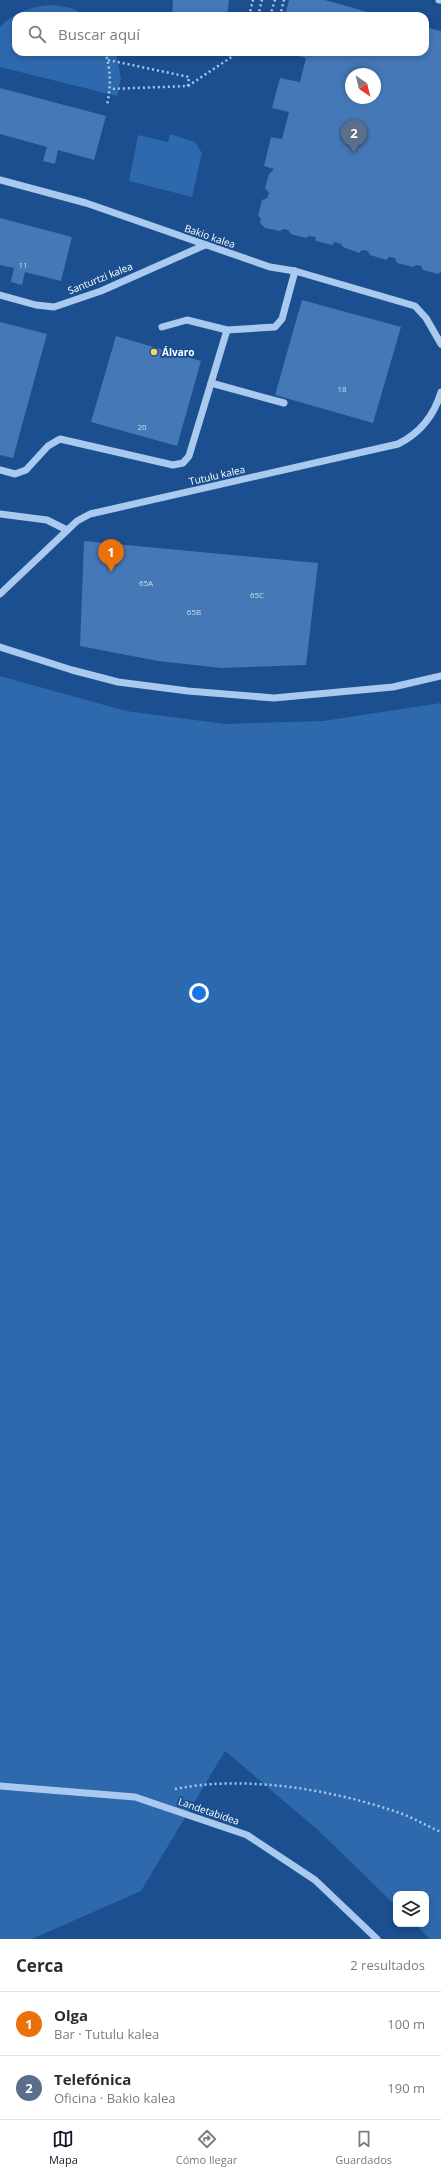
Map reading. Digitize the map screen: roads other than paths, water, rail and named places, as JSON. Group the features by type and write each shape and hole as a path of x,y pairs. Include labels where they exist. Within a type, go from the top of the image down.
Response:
{"street":[{"name":"Bakio kalea","path":"0,180 86,203 270,267 295,271 416,306 426,318 441,344"},
{"name":"Santurtzi kalea","path":"0,295 36,305 54,307 101,291 205,245"},
{"path":"162,327 187,320 228,330 275,327 282,319 295,271"},
{"path":"0,470 16,474 26,470 48,446 60,439 173,465 183,464 189,456 228,330"},
{"path":"211,383 284,403"},
{"name":"Tutulu kalea","path":"0,594 77,521 90,514 398,444 410,438 422,427 433,412 441,392"},
{"path":"0,514 48,520 67,530"},
{"path":"0,647 72,670 118,682 188,691 274,698 393,687 441,676"},
{"name":"Landetabidea","path":"0,1786 135,1797 247,1835 315,1880 377,1939"}],"place":[{"name":"Telefónica","path":"354,153"},
{"name":"Álvaro","path":"154,352"},
{"name":"Olga","path":"111,572"}]}
